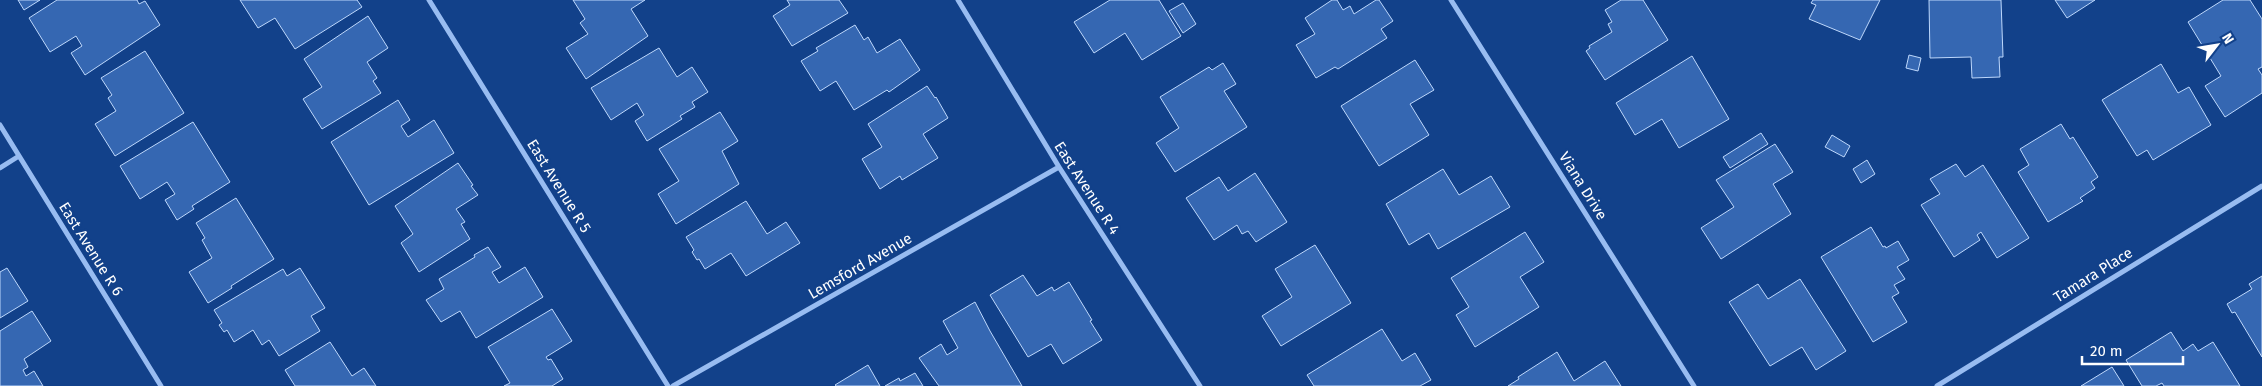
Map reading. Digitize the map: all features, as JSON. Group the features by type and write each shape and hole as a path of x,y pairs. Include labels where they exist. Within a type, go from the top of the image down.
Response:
{"street":[{"name":"East Avenue R 5","path":"429,0 668,386"},
{"name":"East Avenue R 4","path":"958,0 1059,168 1200,386"},
{"name":"Viana Drive","path":"1451,0 1694,386"},
{"name":"East Avenue R 6","path":"0,125 161,386"},
{"path":"0,168 19,156"},
{"name":"Lemsford Avenue","path":"673,386 1059,168"},
{"name":"Tamara Place","path":"1937,386 2262,186"}],"building":[{"path":"18,0 40,0 24,10"},
{"path":"57,0 137,0 139,4 145,1 160,25 85,75 71,53 82,46 76,36 50,52 29,18"},
{"path":"240,0 357,0 362,7 295,49 275,18 258,28"},
{"path":"573,0 645,0 631,9 648,36 586,79 566,48 588,34 580,23 585,19"},
{"path":"787,0 839,0 848,13 792,46 773,16 790,5"},
{"path":"1110,0 1159,0 1181,36 1142,60 1125,33 1094,53 1074,22"},
{"path":"1332,0 1337,0 1343,10 1350,6 1354,14 1379,0 1393,21 1381,29 1387,38 1338,69 1335,67 1316,78 1296,45 1315,34 1305,18"},
{"path":"1621,0 1643,0 1668,40 1605,80 1586,51 1590,48 1589,46 1612,32 1608,24 1612,22 1605,10"},
{"path":"1813,0 1880,0 1860,40 1809,19 1816,5 1811,3"},
{"path":"1929,0 2001,0 2003,57 1999,57 2000,77 1972,78 1971,57 1930,58"},
{"path":"2055,0 2095,0 2067,18"},
{"path":"2223,0 2250,0 2262,19 2262,67 2258,69 2262,75 2262,93 2225,117 2205,86 2221,76 2188,22"},
{"path":"1183,3 1196,24 1183,33 1169,11"},
{"path":"368,16 388,48 367,62 377,78 373,81 381,93 322,129 303,99 322,87 304,59"},
{"path":"855,25 864,40 868,37 877,53 900,39 920,70 889,92 887,90 854,110 836,81 820,91 801,61 818,51 816,48"},
{"path":"659,48 677,77 692,67 708,92 692,102 695,107 680,116 682,119 647,141 635,121 644,115 637,103 611,120 591,88"},
{"path":"145,51 184,113 115,156 95,124 116,111 108,98 112,95 101,78"},
{"path":"1909,55 1921,58 1918,71 1906,68"},
{"path":"1692,56 1729,119 1679,148 1662,119 1635,135 1616,103"},
{"path":"1415,60 1434,90 1410,104 1429,135 1379,166 1341,106"},
{"path":"1223,63 1236,84 1224,91 1247,127 1175,172 1156,143 1179,128 1160,97 1209,67 1212,70"},
{"path":"2161,64 2178,93 2189,87 2211,125 2153,160 2147,150 2137,156 2102,100"},
{"path":"927,86 948,118 923,134 938,158 902,180 900,176 880,189 862,159 882,147 868,124"},
{"path":"398,100 410,120 401,126 408,137 434,120 454,153 369,205 331,142"},
{"path":"720,112 738,141 722,151 739,184 676,224 658,194 679,181 659,149"},
{"path":"193,122 230,182 192,206 194,209 177,220 165,200 175,194 167,182 140,199 120,166"},
{"path":"2061,124 2070,139 2073,137 2098,177 2091,182 2095,188 2080,198 2083,201 2048,222 2018,172 2029,165 2020,149"},
{"path":"1761,133 1768,144 1730,168 1723,157"},
{"path":"1832,135 1850,146 1844,157 1825,147"},
{"path":"1775,144 1793,172 1773,184 1791,214 1721,259 1701,228 1734,207 1716,180"},
{"path":"1867,160 1875,174 1861,183 1853,169"},
{"path":"458,163 478,195 456,209 465,222 461,224 470,239 419,272 401,243 413,234 395,206"},
{"path":"1956,164 1965,177 1983,165 2029,238 1997,258 1981,232 1977,235 1980,240 1954,257 1921,205 1940,194 1930,179"},
{"path":"1443,169 1459,195 1491,176 1510,207 1438,249 1429,233 1409,245 1386,204"},
{"path":"1255,173 1287,222 1256,242 1248,231 1242,234 1237,225 1214,240 1186,198 1219,177 1228,191"},
{"path":"236,198 274,259 208,303 189,272 212,258 202,240 205,238 196,223"},
{"path":"746,201 767,234 786,222 800,243 746,276 731,253 705,269 692,252 694,250 686,237"},
{"path":"1871,227 1883,247 1885,246 1886,248 1898,241 1909,260 1897,267 1905,279 1894,285 1899,293 1892,297 1907,322 1873,342 1821,257"},
{"path":"1525,232 1544,262 1520,277 1539,307 1475,347 1456,315 1469,307 1451,278"},
{"path":"1315,245 1351,303 1281,346 1262,316 1292,297 1275,269"},
{"path":"488,247 501,267 492,272 499,283 525,267 543,297 476,338 460,311 441,322 426,300 444,289 439,279"},
{"path":"7,268 28,301 0,318 0,272"},
{"path":"300,268 325,308 311,316 320,331 279,356 269,340 262,345 253,330 234,342 227,330 224,332 219,325 222,323 214,310 283,269 287,276"},
{"path":"1023,275 1037,296 1052,287 1054,291 1069,282 1102,340 1063,364 1051,344 1028,357 990,295"},
{"path":"2262,276 2262,357 2235,312 2232,313 2227,304 2252,289 2249,284"},
{"path":"1800,279 1846,351 1816,370 1802,347 1770,366 1729,302 1758,284 1768,299"},
{"path":"975,302 1022,386 939,386 919,358 941,344 947,355 958,348 943,321"},
{"path":"552,309 572,341 546,357 548,360 551,359 563,379 552,386 504,386 510,383 488,347"},
{"path":"32,311 51,341 24,359 28,367 23,370 26,376 34,371 43,386 0,386 0,331"},
{"path":"1382,329 1402,361 1415,353 1431,380 1420,386 1314,386 1307,375"},
{"path":"2171,332 2183,351 2193,344 2198,351 2213,342 2240,386 2164,386 2162,383 2156,386 2142,386 2126,360"},
{"path":"330,342 352,376 364,368 376,386 295,386 285,370"},
{"path":"1557,352 1574,381 1605,361 1621,386 1508,386 1519,379 1518,377"},
{"path":"868,365 880,386 835,385"},
{"path":"2112,367 2124,386 2081,386"},
{"path":"915,373 923,386 885,386 899,378 900,381"}]}
